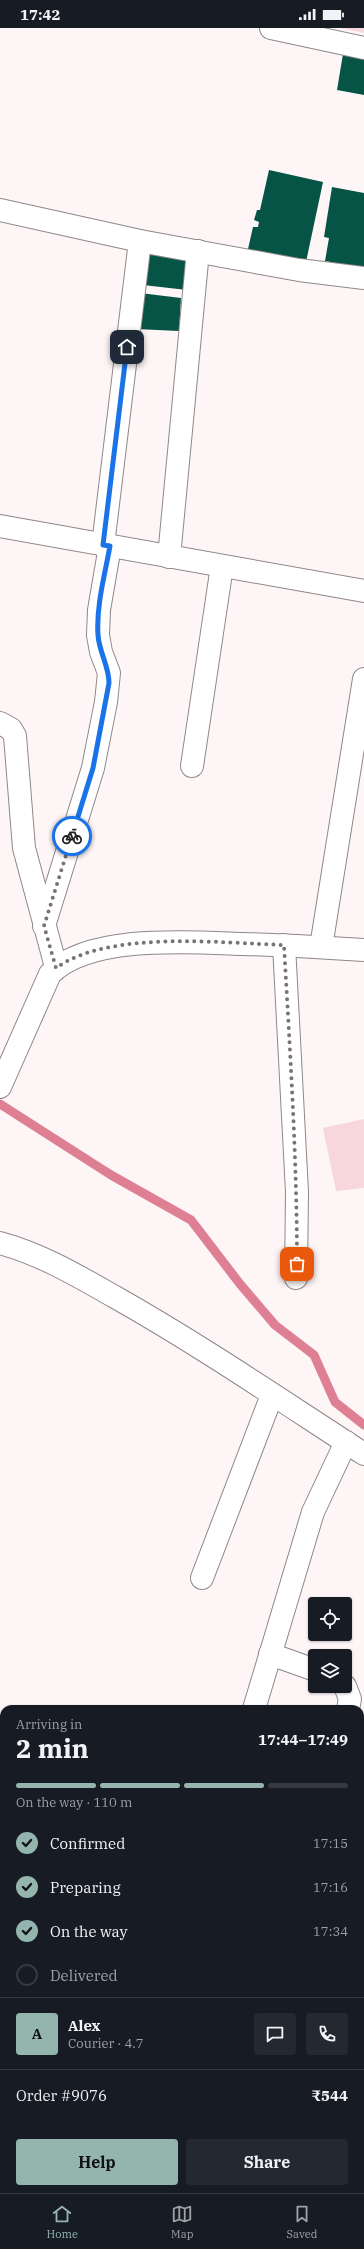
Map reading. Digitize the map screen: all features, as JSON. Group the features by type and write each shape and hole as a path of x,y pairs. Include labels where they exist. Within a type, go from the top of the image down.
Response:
{"street":[{"path":"271,28 364,48"},
{"path":"0,210 140,241 300,270 364,278"},
{"path":"44,926 93,768 106,702 109,673 101,652 98,635 99,610 140,241"},
{"path":"169,557 198,251"},
{"path":"0,526 364,591"},
{"path":"192,766 222,566"},
{"path":"321,947 364,679"},
{"path":"0,724 11,729 15,736 24,848 56,968"},
{"path":"1,1086 50,974 56,968 85,953 143,942 167,941 284,945 364,950"},
{"path":"284,945 297,1192 296,1278"},
{"path":"0,1243 23,1249 65,1269 151,1318 364,1454"},
{"path":"202,1578 272,1395"},
{"path":"255,1705 313,1512 346,1442"},
{"path":"270,1654 308,1668"},
{"path":"348,1693 350,1700 349,1705"}],"shaded area":[{"path":"340,28 364,28 364,33"},
{"path":"364,1119 364,1188 336,1191 323,1128"}],"building":[{"path":"343,54 364,58 364,95 337,90"},
{"path":"269,170 323,182 306,262 248,249 253,227 258,227 259,222 254,220 257,210 260,210"},
{"path":"332,187 364,193 364,268 325,261 329,238 324,237"},
{"path":"147,252 190,257 187,290 143,285"},
{"path":"140,293 181,298 179,331 136,329"}],"waterway":[{"path":"0,1104 111,1175 191,1220 240,1284 275,1325 314,1355 335,1402 364,1425"}],"way so far":[{"path":"72,836 44,926 56,968 64,962 85,953 143,942 167,941 284,945 294,1109 297,1192 297,1264"}],"route":[{"path":"72,836 93,768 109,683 109,673 101,652 98,635 99,610 110,546 103,545 127,347"}]}
